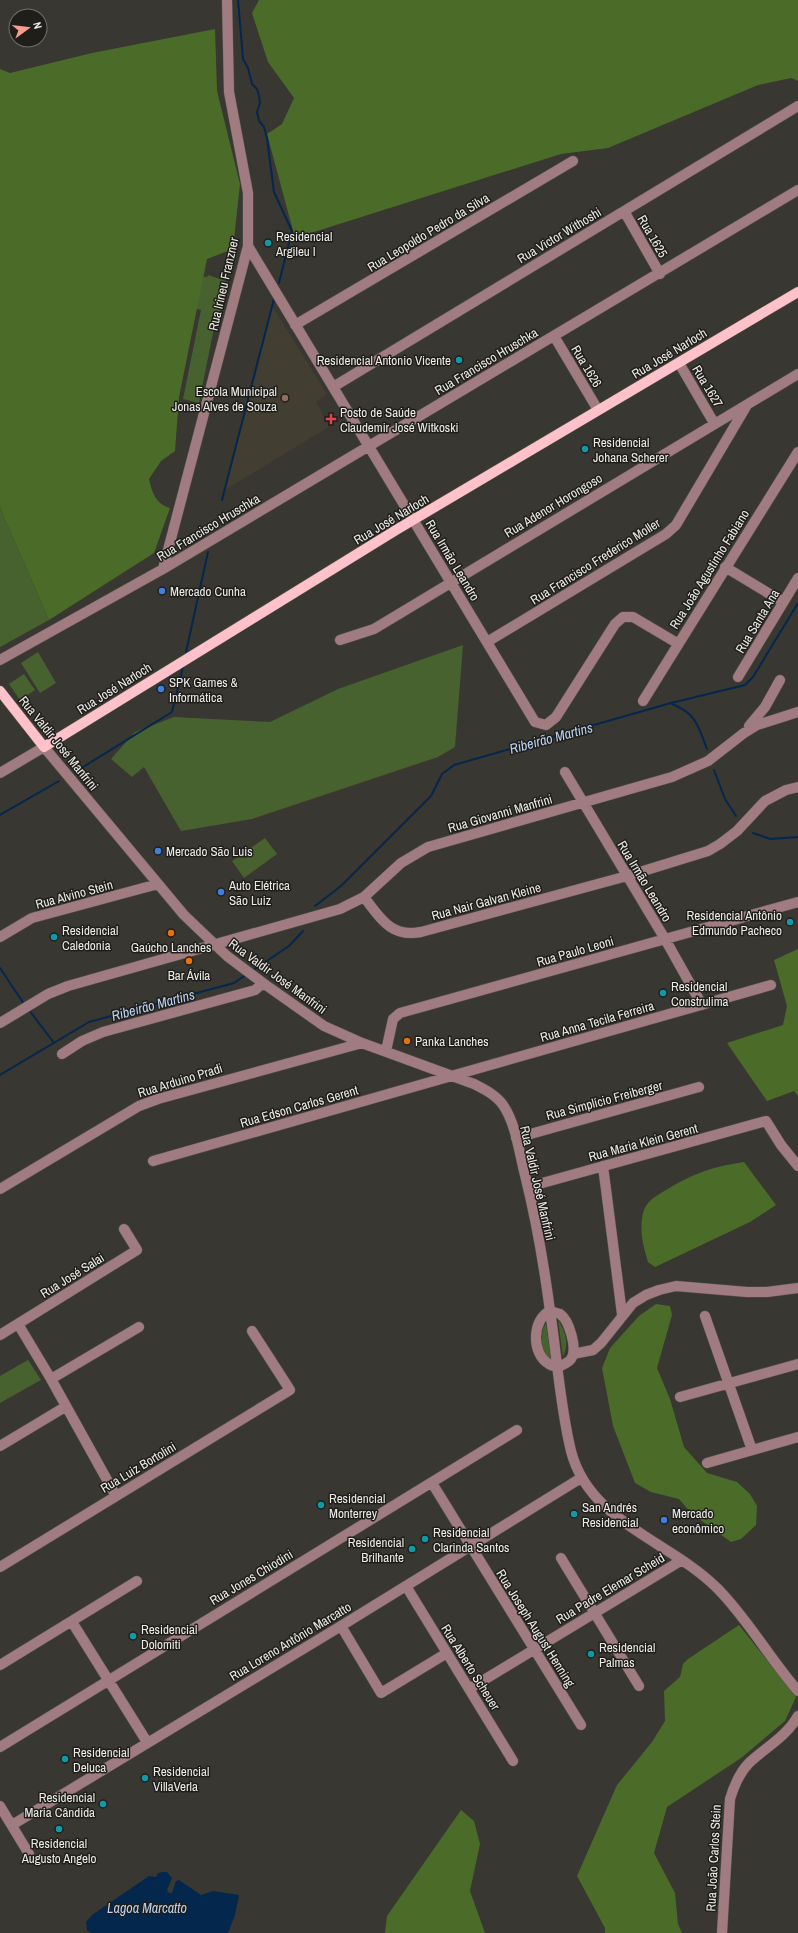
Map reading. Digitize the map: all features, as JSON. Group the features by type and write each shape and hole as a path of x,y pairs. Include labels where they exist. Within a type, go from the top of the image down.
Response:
{"main road":[{"name":"Rua José Narloch","path":"44,747 413,520 798,292"},
{"name":"Rua Valdir José Manfrini","path":"0,691 44,747"}],"street":[{"name":"Rua Irineu Franzner","path":"163,569 248,246 248,193 229,92 226,0"},
{"name":"Rua Victor Withoshi","path":"333,387 798,106"},
{"name":"Rua Leopoldo Pedro da Silva","path":"295,325 573,161"},
{"name":"Rua Francisco Hruschka","path":"0,660 163,569 660,274 798,190"},
{"name":"Rua 1625","path":"624,211 660,274"},
{"name":"Rua Irmão Leandro","path":"248,246 535,722 546,725 556,717 615,624 623,617 633,617 677,643"},
{"name":"Rua 1626","path":"554,336 598,410"},
{"name":"Rua 1627","path":"678,363 714,423"},
{"name":"Rua Adenor Horongoso","path":"340,640 374,629 714,423 798,374"},
{"name":"Rua Francisco Frederico Moller","path":"487,642 666,534 676,525 749,402"},
{"name":"Rua João Agustinho Fabiano","path":"643,701 677,643 798,452"},
{"path":"725,567 783,602"},
{"name":"Rua Santa Ana","path":"738,677 798,578"},
{"path":"744,733 765,707 780,680"},
{"name":"Rua Giovanni Manfrini","path":"0,1023 25,1008 68,986 322,915 352,904 364,897 401,863 428,847 584,803 685,772 708,761 744,733 767,721 798,712"},
{"name":"Rua José Narloch","path":"0,773 44,747"},
{"name":"Rua Valdir José Manfrini","path":"44,747 184,915 214,945 242,968 324,1026 362,1043 452,1076 490,1093 503,1105 516,1138 539,1237 564,1417 571,1452 581,1478 602,1504 654,1543 701,1573 732,1604 798,1691"},
{"name":"Rua Irmão Leandro","path":"565,772 665,939 702,1005"},
{"name":"Rua Nair Galvan Kleine","path":"364,897 391,928 402,933 413,934 627,876 708,851 737,831 765,800 786,790 798,787"},
{"name":"Rua Alvino Stein","path":"0,937 32,918 158,884"},
{"name":"Rua Paulo Leoni","path":"386,1051 393,1019 400,1013 798,902"},
{"path":"62,1054 82,1041 103,1032 255,990 263,983"},
{"name":"Rua Anna Tecila Ferreira","path":"452,1076 771,985"},
{"name":"Rua Arduino Pradi","path":"0,1189 139,1106 158,1099 362,1043"},
{"name":"Rua Edson Carlos Gerent","path":"153,1161 452,1076"},
{"name":"Rua Simplício Freiberger","path":"516,1138 699,1087"},
{"name":"Rua Maria Klein Gerent","path":"528,1186 766,1121 781,1145 798,1166"},
{"path":"603,1166 622,1314"},
{"name":"Rua José Salai","path":"0,1335 137,1250 124,1229"},
{"path":"573,1354 593,1350 601,1343 622,1314 633,1303 646,1295 676,1286 747,1292 767,1292 798,1288"},
{"path":"550,1311 560,1314 566,1321 573,1342 573,1354 565,1364 558,1367 548,1364 544,1360 536,1342 538,1324 545,1313 550,1311"},
{"path":"705,1316 752,1450"},
{"path":"18,1324 116,1496"},
{"path":"51,1380 139,1327"},
{"name":"Rua Luiz Bortolini","path":"0,1567 290,1390 252,1331"},
{"path":"680,1397 798,1364"},
{"path":"0,1446 66,1407"},
{"name":"Rua Jones Chiodini","path":"0,1746 517,1430"},
{"path":"707,1463 798,1437"},
{"name":"Rua Loreno Antônio Marcatto","path":"12,1825 341,1626 581,1478"},
{"name":"Rua Joseph August Henning","path":"432,1483 581,1725"},
{"path":"561,1558 639,1686"},
{"name":"Rua Padre Elemar Scheid","path":"470,1689 682,1560"},
{"path":"0,1666 137,1581"},
{"name":"Rua Alberto Scheuer","path":"406,1586 513,1761"},
{"path":"72,1622 147,1742"},
{"path":"341,1626 382,1692 447,1653"},
{"name":"Rua João Carlos Stein","path":"722,1933 730,1799 736,1781 748,1764 779,1739 793,1725 798,1716"},
{"path":"0,1806 29,1854"}],"shaded area":[{"name":"Escola Municipal Jonas Alves de Souza","path":"272,306 327,394 316,402 329,427 225,490"}],"green space":[{"path":"259,0 798,0 798,81 791,78 758,85 608,148 561,154 295,238 267,134 282,124 294,98 268,62 252,13"},
{"path":"215,29 217,91 240,184 233,249 207,259 179,397 175,451 161,461 149,479 155,497 161,504 170,508 154,553 49,620 0,508 0,69 10,73 92,53"},
{"path":"208,275 226,281 220,313 217,313 199,403 183,399 201,310 193,308 200,276 207,277"},
{"path":"0,508 49,620 0,647"},
{"path":"463,645 455,747 438,757 252,819 181,831 144,767 132,777 111,759 135,732 174,717 270,722 338,689"},
{"path":"38,652 56,683 40,693 21,663"},
{"path":"24,674 35,690 20,700 9,684"},
{"path":"265,838 277,854 244,878 232,861"},
{"path":"798,949 798,1096 794,1091 767,1101 727,1043 783,1025 787,1006 774,960"},
{"path":"744,1162 776,1205 750,1222 655,1267 648,1262 643,1244 641,1226 646,1205 666,1190 695,1175 722,1166"},
{"path":"656,1304 670,1306 672,1315 657,1368 670,1399 684,1447 707,1473 737,1482 750,1494 757,1506 756,1525 741,1539 731,1542 692,1514 679,1499 651,1492 635,1483 613,1426 602,1368 610,1348 639,1316"},
{"path":"558,1320 566,1338 566,1347 563,1357"},
{"path":"546,1323 551,1360 545,1352 542,1342 542,1332"},
{"path":"28,1360 41,1380 0,1403 0,1376"},
{"path":"739,1625 796,1697 785,1721 741,1758 667,1807 654,1853 675,1893 678,1924 682,1933 605,1933 605,1928 577,1876 617,1785 652,1742 665,1721 664,1691 680,1677 683,1664 688,1659"},
{"path":"461,1810 474,1821 480,1844 470,1891 485,1933 385,1933 387,1916"}],"water":[{"name":"Lagoa Marcatto","path":"167,1872 172,1878 167,1890 169,1893 172,1893 176,1881 179,1880 201,1895 213,1891 239,1895 235,1915 228,1933 91,1933 87,1930 86,1922 92,1915 149,1876 156,1877 158,1873"}],"waterway":[{"path":"238,0 243,59 248,68 252,84 257,89 259,96 260,103 257,112 259,121 264,127 267,138 274,192 292,231 279,283"},
{"path":"222,500 274,299"},
{"path":"186,652 208,552"},
{"name":"Ribeirão Martins","path":"315,906 341,886 431,796 442,774 454,765 671,703 745,685 753,677 798,603"},
{"path":"75,772 172,712 183,667"},
{"path":"672,704 687,712 696,722 707,749"},
{"path":"714,770 725,799 736,816"},
{"path":"0,815 59,781"},
{"path":"753,833 770,839 798,837"},
{"name":"Ribeirão Martins","path":"252,971 289,946 303,931"},
{"path":"0,968 24,1004"},
{"name":"Ribeirão Martins","path":"0,1075 89,1022 234,983 247,974"},
{"path":"29,1010 54,1043"}],"place":[{"name":"Residencial Argileu I","path":"268,243"},
{"name":"Residencial Antonio Vicente","path":"459,360"},
{"name":"Escola Municipal Jonas Alves de Souza","path":"285,398"},
{"name":"Posto de Saúde Claudemir José Witkoski","path":"331,419"},
{"name":"Residencial Johana Scherer","path":"585,449"},
{"name":"Mercado Cunha","path":"162,591"},
{"name":"SPK Games & Informática","path":"161,689"},
{"name":"Mercado São Luis","path":"158,851"},
{"name":"Auto Elétrica São Luiz","path":"221,892"},
{"name":"Residencial Antônio Edmundo Pacheco","path":"790,922"},
{"name":"Gaúcho Lanches","path":"171,933"},
{"name":"Residencial Caledonia","path":"54,937"},
{"name":"Bar Ávila","path":"189,961"},
{"name":"Residencial Construlima","path":"663,993"},
{"name":"Panka Lanches","path":"407,1041"},
{"name":"Residencial Monterrey","path":"321,1505"},
{"name":"San Andrés Residencial","path":"574,1514"},
{"name":"Mercado econômico","path":"664,1520"},
{"name":"Residencial Clarinda Santos","path":"425,1539"},
{"name":"Residencial Brilhante","path":"412,1549"},
{"name":"Residencial Dolomiti","path":"133,1636"},
{"name":"Residencial Palmas","path":"591,1654"},
{"name":"Residencial Deluca","path":"65,1759"},
{"name":"Residencial VillaVerla","path":"145,1778"},
{"name":"Residencial Maria Cândida","path":"103,1804"},
{"name":"Residencial Augusto Angelo","path":"59,1829"}]}
